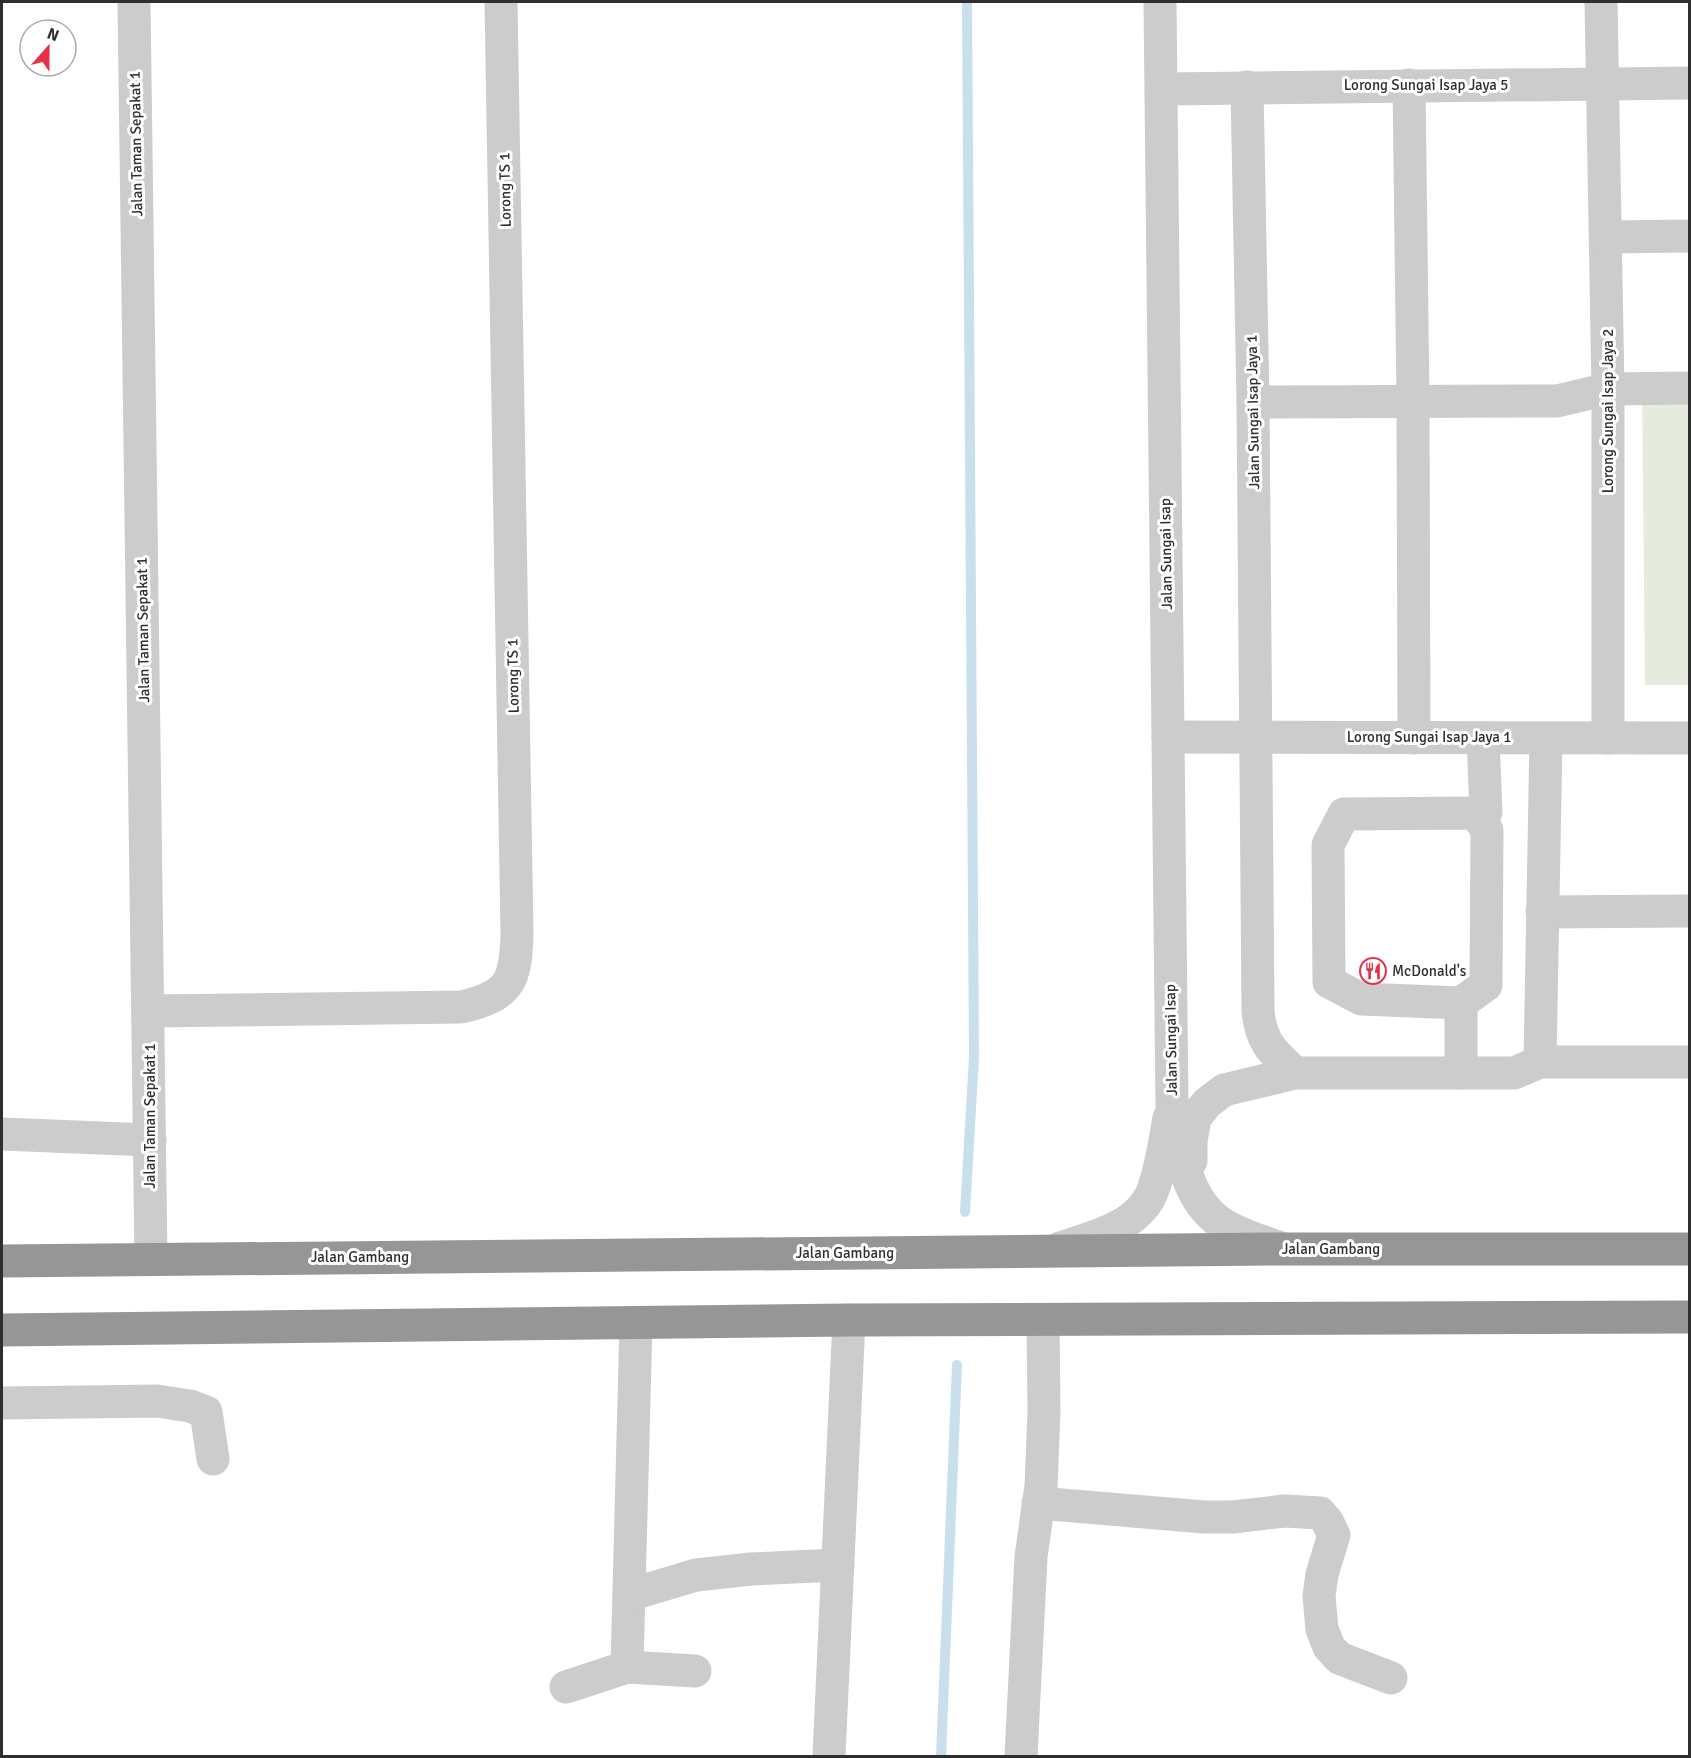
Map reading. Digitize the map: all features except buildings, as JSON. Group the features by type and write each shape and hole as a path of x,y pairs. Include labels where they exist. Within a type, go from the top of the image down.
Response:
{"highway":[{"name":"Jalan Gambang","path":"2,1261 1283,1249 1689,1249"},
{"path":"2,1330 849,1320 1689,1317"}],"street":[{"name":"Jalan Taman Sepakat 1","path":"134,2 151,1259"},
{"name":"Lorong TS 1","path":"149,1011 461,1007 482,1003 501,992 512,975 517,933 501,2"},
{"name":"Jalan Sungai Isap","path":"1160,2 1172,1107"},
{"name":"Lorong Sungai Isap Jaya 2","path":"1601,2 1608,389 1608,738"},
{"name":"Lorong Sungai Isap Jaya 5","path":"1162,89 1689,83"},
{"path":"1409,85 1414,738"},
{"name":"Jalan Sungai Isap Jaya 1","path":"1247,87 1253,402 1258,1012 1260,1030 1270,1049 1295,1073"},
{"path":"1606,237 1689,236"},
{"path":"1253,402 1557,401 1608,389 1689,388"},
{"name":"Lorong Sungai Isap Jaya 1","path":"1168,736 1689,738"},
{"path":"1480,820 1486,812 1483,738"},
{"path":"1540,1062 1546,738"},
{"path":"1344,813 1476,813 1487,830 1486,985 1461,1003 1361,999 1329,982 1328,845 1344,813"},
{"path":"1542,912 1689,911"},
{"path":"1461,1003 1461,1073"},
{"path":"1192,1188 1191,1141 1195,1118 1207,1103 1224,1090 1295,1073 1514,1073 1540,1062 1689,1062"},
{"path":"1172,1107 1184,1164 1192,1188 1202,1206 1220,1223 1243,1235 1283,1249"},
{"path":"1049,1252 1104,1233 1126,1222 1143,1208 1154,1189 1172,1107"},
{"path":"2,1134 150,1140"},
{"path":"829,1756 849,1320"},
{"path":"1021,1756 1031,1557 1038,1503 1044,1413 1043,1320"},
{"path":"627,1667 636,1323"},
{"path":"2,1403 157,1401 190,1406 206,1412 213,1459"},
{"path":"1038,1503 1204,1518 1285,1511 1320,1513 1328,1521 1334,1535 1322,1574 1319,1596 1322,1629 1329,1647 1339,1658 1391,1678"},
{"path":"629,1595 696,1575 751,1569 838,1565"},
{"path":"566,1687 627,1667 695,1671"}],"green space":[{"path":"1642,387 1689,387 1689,685 1645,685"}],"waterway":[{"path":"965,1212 974,1057 967,2"},
{"path":"941,1756 957,1365"}],"place":[{"name":"McDonald's","path":"1373,971"}]}
